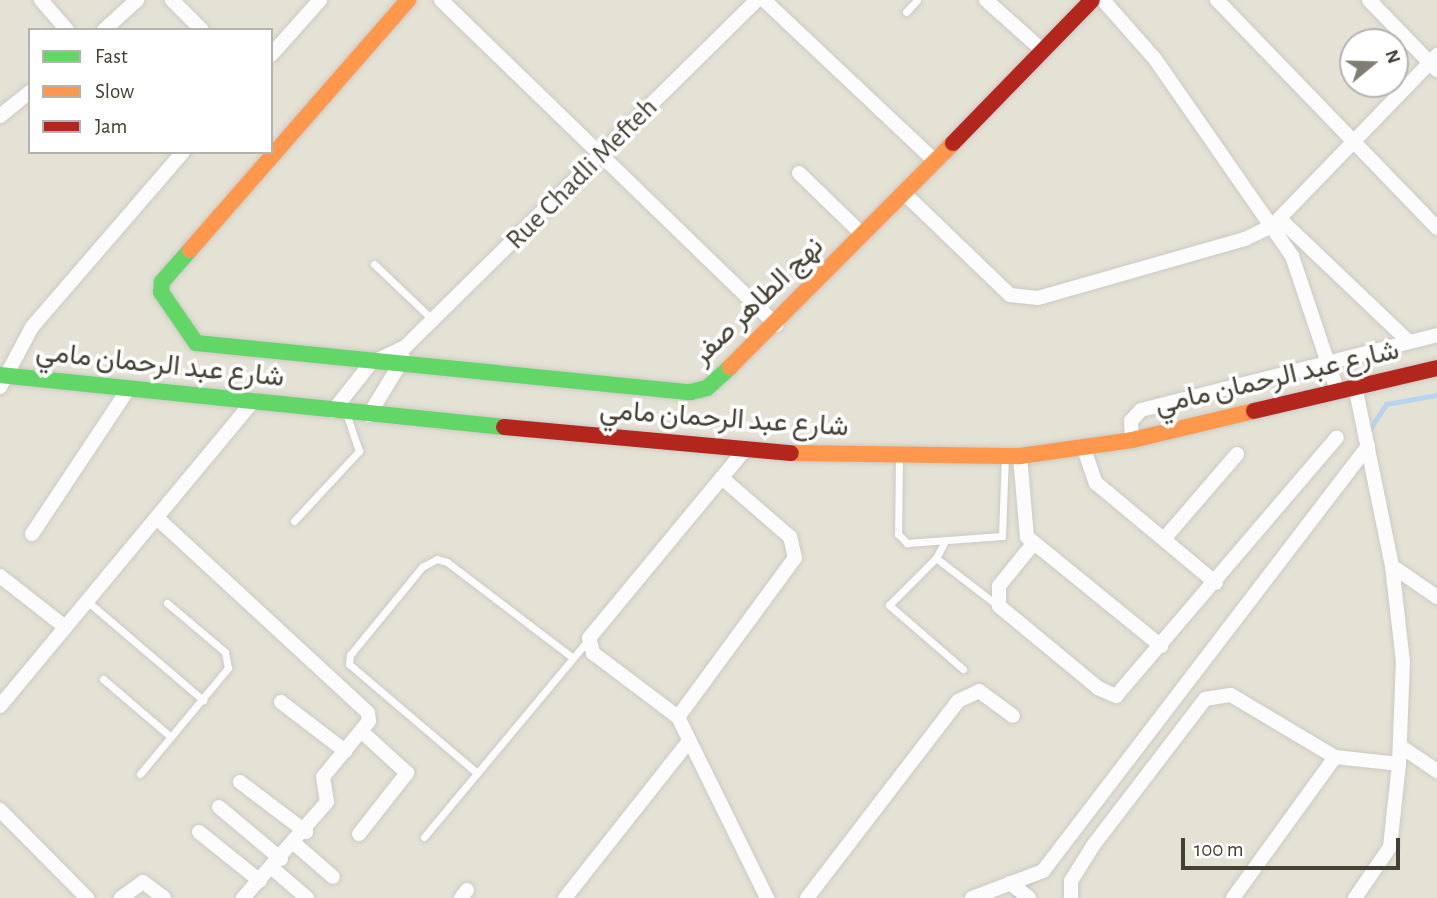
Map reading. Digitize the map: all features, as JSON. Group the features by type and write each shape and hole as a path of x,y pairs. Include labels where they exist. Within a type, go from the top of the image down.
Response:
{"street":[{"path":"41,0 64,28"},
{"path":"106,28 137,0"},
{"path":"172,0 200,28"},
{"path":"273,53 320,0"},
{"name":"نهج الطاهر صفر","path":"408,0 162,282 161,292 192,340 206,347 401,367 691,392 713,385 1092,0"},
{"path":"441,0 775,325"},
{"name":"Rue Chadli Mefteh","path":"405,348 757,0"},
{"path":"764,0 935,162"},
{"path":"986,0 1043,51"},
{"path":"1103,0 1155,59 1276,223 1300,271 1337,390"},
{"path":"1217,0 1353,144 1437,228"},
{"path":"904,193 1020,299 1245,239 1276,223 1434,62 1369,0"},
{"path":"0,116 28,94"},
{"path":"3,379 32,327 181,154"},
{"path":"799,173 863,235"},
{"path":"1276,223 1407,340"},
{"path":"1132,440 1131,421 1141,410 1328,360 1437,335"},
{"path":"340,412 371,363 405,348"},
{"path":"369,415 401,367 405,348"},
{"name":"شارع عبد الرحمان مامي","path":"3,379 254,400 340,412 743,452 1013,456 1084,449 1132,440 1437,368"},
{"path":"1355,898 1390,848 1399,764 1403,662 1392,566 1356,385"},
{"path":"32,534 129,388"},
{"path":"0,706 254,400"},
{"path":"1033,544 999,586 999,606 1108,696 1125,692 1336,437"},
{"path":"972,898 1043,871 1083,824 1368,446"},
{"path":"1084,449 1096,483 1216,583"},
{"path":"743,452 589,638 593,653 678,717 767,898"},
{"path":"1164,540 1237,454"},
{"path":"1013,456 1024,530 1033,544 1161,646"},
{"path":"678,717 795,558 790,537 722,478"},
{"path":"157,518 367,708 369,721 323,777 329,798 306,832 254,891 199,832"},
{"path":"1392,566 1437,597"},
{"path":"0,576 65,627"},
{"path":"807,898 958,701 979,691 1013,716"},
{"path":"1071,898 1071,881 1092,847 1205,699 1231,695 1335,757 1399,764"},
{"path":"281,702 345,751"},
{"path":"359,834 407,773 361,731"},
{"path":"565,898 690,741"},
{"path":"1400,746 1437,771"},
{"path":"1233,898 1335,757"},
{"path":"240,782 306,832"},
{"path":"219,807 307,898"},
{"path":"0,810 87,898"},
{"path":"295,844 332,877"},
{"path":"121,898 143,882 164,898"},
{"path":"1010,883 1028,898"}],"lane":[{"path":"906,12 917,0"},
{"path":"374,264 433,320"},
{"path":"294,521 359,451 340,412"},
{"path":"899,456 901,541 944,543 1002,536 1013,456"},
{"path":"944,543 936,558 889,605 963,669"},
{"path":"936,558 999,606"},
{"path":"477,773 349,664 350,655 422,567 437,559 447,562 572,658"},
{"path":"87,601 203,700"},
{"path":"141,774 203,700 229,659 167,603"},
{"path":"424,837 589,638"},
{"path":"103,679 170,737"}],"shaded area":[{"path":"0,0 1437,0 1437,898 0,898"}],"waterway":[{"path":"1368,432 1386,404 1437,395"},
{"path":"1014,898 1034,879"}],"traffic: fast":[{"path":"190,250 162,282 161,292 196,343 691,392 707,388 730,367"},
{"path":"0,375 504,427"}],"traffic: slow":[{"path":"190,250 408,0"},
{"path":"730,367 953,143"},
{"path":"791,453 1020,456 1132,440 1254,411"}],"traffic: jam":[{"path":"953,143 1092,0"},
{"path":"1254,411 1437,368"},
{"path":"504,427 791,453"}]}
